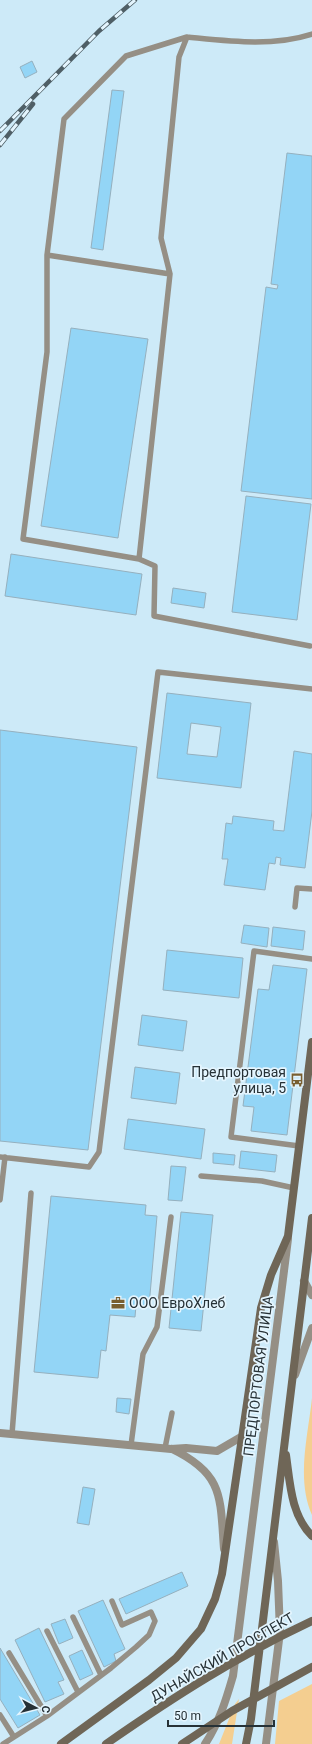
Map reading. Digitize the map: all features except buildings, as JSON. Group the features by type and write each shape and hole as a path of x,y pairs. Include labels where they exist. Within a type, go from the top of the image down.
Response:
{"main road":[{"name":"ПРЕДПОРТОВАЯ УЛИЦА","path":"288,1236 312,1042"},
{"path":"246,1744 251,1718 312,1218"},
{"path":"61,1744 149,1680 176,1658 191,1642 200,1629 215,1599 224,1556 261,1308 271,1275 288,1236"},
{"path":"284,1446 293,1501 300,1520 312,1536"},
{"name":"ДУНАЙСКИЙ ПРОСПЕКТ","path":"106,1744 160,1707 213,1674 312,1621"},
{"path":"182,1744 232,1711 312,1667"}],"street":[{"name":"ПРЕДПОРТОВАЯ УЛИЦА","path":"205,1744 214,1730 222,1712 233,1676 288,1236"},
{"path":"304,1281 312,1296"},
{"path":"292,1384 312,1328"},
{"path":"0,1433 168,1449 186,1448 217,1451 241,1437"},
{"path":"168,1449 192,1459 209,1476 217,1487 222,1517 224,1556"},
{"path":"266,1744 280,1632 278,1581 273,1532"}],"lane":[{"path":"310,646 154,616 155,566 139,559 24,539 47,352 47,255 64,119 126,56 186,37 237,42 293,40 312,34"},
{"path":"139,559 170,274 161,238 179,57 186,37"},
{"path":"47,255 170,274"},
{"path":"0,1200 3,1157 89,1167 99,1152 158,672 312,689"},
{"path":"295,907 297,888 312,889"},
{"path":"299,1146 231,1137 254,952 312,959"},
{"path":"201,1176 262,1181 294,1188"},
{"path":"12,1434 31,1193"},
{"path":"131,1445 143,1354 157,1327 171,1217"},
{"path":"168,1449 172,1414"},
{"path":"4,1744 47,1716 101,1675 149,1635 155,1621 151,1612 122,1625 112,1601"},
{"path":"73,1617 101,1675"},
{"path":"47,1631 78,1692"},
{"path":"9,1653 47,1716"},
{"path":"0,1715 14,1737"}],"shaded area":[{"path":"312,1398 312,1515 307,1501 305,1487 304,1457"},
{"path":"312,1684 312,1744 275,1744 279,1701"},
{"path":"239,1699 232,1744 219,1744 235,1704"}],"railway":[{"path":"0,131 99,31 135,0"},
{"path":"0,145 33,104"}],"place":[{"name":"Предпортовая улица, 5","path":"297,1080"},
{"name":"ООО ЕвроХлеб","path":"118,1303"}]}
